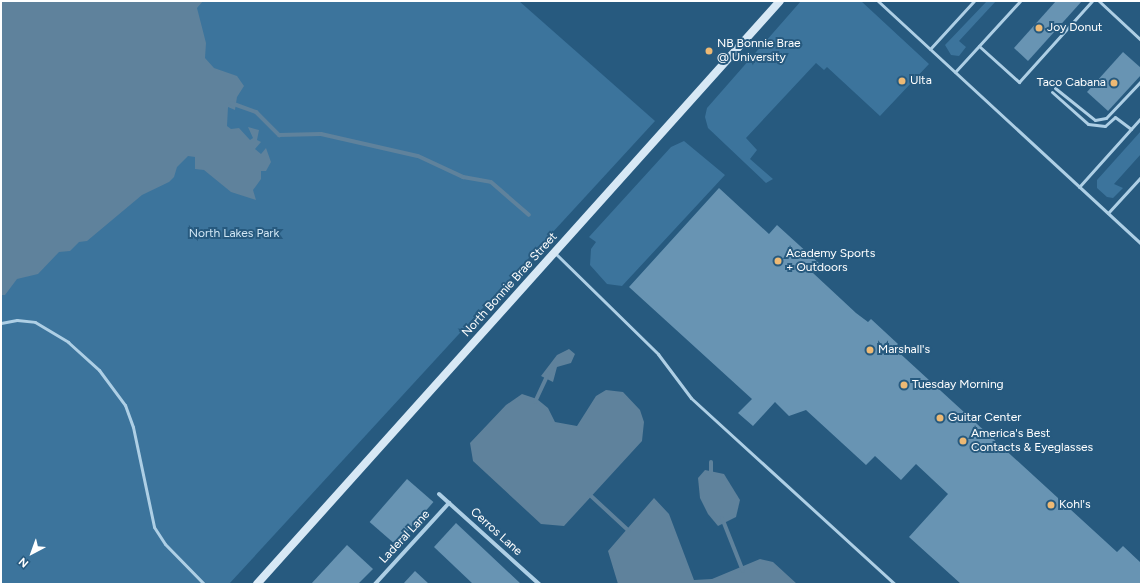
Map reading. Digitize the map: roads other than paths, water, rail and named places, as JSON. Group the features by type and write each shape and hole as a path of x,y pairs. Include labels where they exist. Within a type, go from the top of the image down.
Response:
{"main road":[{"name":"North Bonnie Brae Street","path":"262,582 780,1"}],"street":[{"name":"Cerros Lane","path":"439,494 539,584"},
{"name":"Laderal Lane","path":"375,584 449,503"}],"lane":[{"path":"878,1 1141,244"},
{"path":"930,49 974,1"},
{"path":"955,72 1020,1"},
{"path":"979,46 1019,82 1092,1"},
{"path":"1099,1 1141,40"},
{"path":"1056,88 1095,120 1106,118 1141,81"},
{"path":"1052,92 1088,124 1106,126 1115,117 1131,129"},
{"path":"1079,187 1141,118"},
{"path":"1108,213 1141,177"},
{"path":"554,253 658,354 691,398 895,584"},
{"path":"1,323 17,320 35,322 68,342 99,370 125,405 133,427 154,527 165,544 204,584"}],"waterway":[{"path":"231,103 256,112 279,135 321,134 418,156 463,177 491,182 529,215"},
{"path":"535,402 548,374"},
{"path":"711,462 711,473"},
{"path":"590,495 629,531"},
{"path":"722,518 743,571"}],"place":[{"name":"Joy Donut","path":"1039,28"},
{"name":"NB Bonnie Brae @ University","path":"709,51"},
{"name":"Ulta","path":"902,81"},
{"name":"Taco Cabana","path":"1114,83"},
{"name":"Academy Sports + Outdoors","path":"778,261"},
{"name":"Marshall's","path":"870,350"},
{"name":"Tuesday Morning","path":"904,385"},
{"name":"Guitar Center","path":"940,418"},
{"name":"America's Best Contacts & Eyeglasses","path":"963,441"},
{"name":"Kohl's","path":"1051,505"}],"park label":[{"name":"North Lakes Park","path":"234,234"}]}
